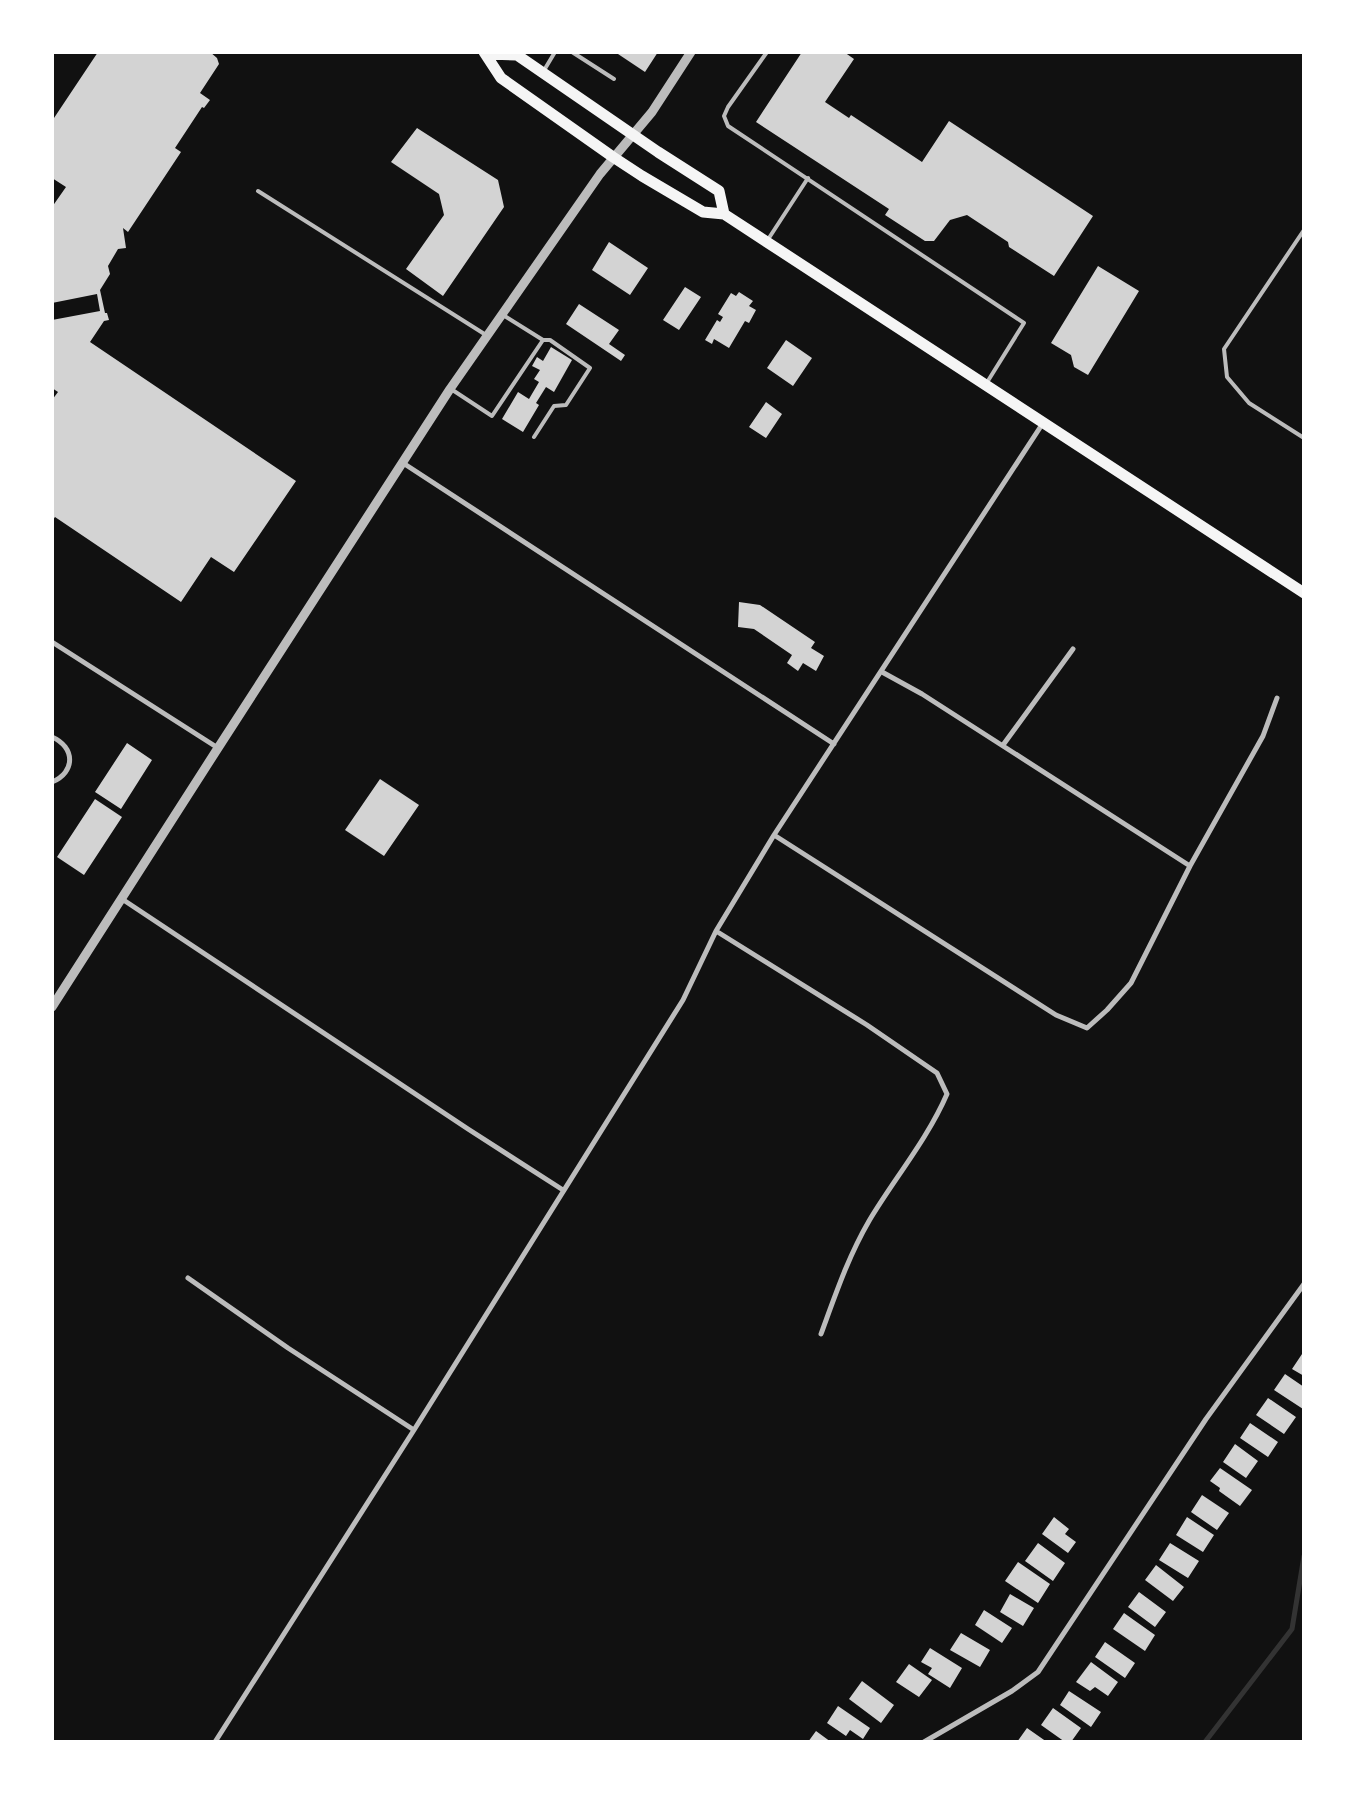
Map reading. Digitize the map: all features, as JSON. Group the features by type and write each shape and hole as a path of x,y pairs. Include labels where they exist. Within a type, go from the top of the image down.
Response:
{"main road":[{"path":"485,53 517,55 633,135 719,191 724,214"},
{"path":"485,53 501,78 642,176 703,212 724,214 767,241 1304,593"}],"street":[{"path":"52,1007 450,388 600,174 652,112 691,52"},
{"path":"215,1742 414,1430 682,1000 716,931 774,835 1043,423"},
{"path":"402,463 834,744"},
{"path":"52,642 218,748"},
{"path":"1003,745 1073,649"},
{"path":"882,672 922,694 1003,745 1190,866"},
{"path":"774,835 1056,1015 1087,1028 1107,1010 1131,983 1190,866 1263,736 1277,698"},
{"path":"52,737 64,744 70,757 65,774 52,782"},
{"path":"122,899 563,1190"},
{"path":"716,931 867,1025 937,1073 947,1094 936,1119 884,1197 851,1253 821,1334"},
{"path":"188,1278 288,1348 414,1430"},
{"path":"924,1742 1012,1691 1038,1672 1206,1419 1304,1284"}],"lane":[{"path":"542,73 555,52"},
{"path":"572,52 614,79"},
{"path":"767,52 728,107 724,116 728,126 1024,323 986,385"},
{"path":"767,241 808,178"},
{"path":"258,191 486,336"},
{"path":"1304,230 1224,349 1228,377 1249,403 1304,438"},
{"path":"501,314 543,340 550,340 590,368 566,405 554,406 534,437"},
{"path":"450,388 492,416 543,340"}],"building":[{"path":"98,52 210,52 217,58 219,64 200,93 210,100 204,108 202,107 175,148 181,152 128,232 123,228 126,248 118,249 108,266 110,274 100,290 105,313 107,313 109,320 104,321 90,342 296,481 234,572 211,557 181,602 55,517 52,521 52,400 58,392 52,388 52,320 100,311 97,294 52,303 52,207 66,187 52,178 52,121"},
{"path":"615,52 658,52 645,72"},
{"path":"802,52 844,52 854,59 825,102 849,118 851,115 922,162 949,121 1093,216 1054,276 1009,247 1008,242 967,215 950,220 934,241 925,241 885,215 889,209 756,122"},
{"path":"417,128 498,180 504,207 443,296 406,269 444,215 439,194 391,162"},
{"path":"609,242 648,268 630,295 592,270"},
{"path":"1098,266 1139,291 1088,375 1074,367 1071,355 1051,343"},
{"path":"685,287 701,297 679,330 663,320"},
{"path":"739,292 753,301 749,306 756,310 749,323 745,321 729,348 714,339 712,344 705,340 717,320 720,322 723,317 718,314 731,293 736,296"},
{"path":"579,304 619,330 609,344 625,355 621,361 566,324"},
{"path":"786,340 812,358 793,386 767,368"},
{"path":"551,347 572,360 554,392 546,387 536,403 539,405 523,432 502,419 518,392 529,399 539,382 534,379 540,370 532,366 537,357 543,361"},
{"path":"766,402 782,414 766,438 749,427"},
{"path":"739,602 760,605 815,642 811,648 824,656 816,671 803,663 798,671 787,663 792,655 754,629 738,627"},
{"path":"127,743 152,760 121,809 95,792"},
{"path":"380,779 419,805 384,856 345,830"},
{"path":"95,799 122,817 84,875 57,857"},
{"path":"1304,1351 1304,1376 1292,1369"},
{"path":"1285,1374 1304,1387 1303,1409 1274,1390"},
{"path":"1268,1398 1296,1417 1284,1434 1256,1415"},
{"path":"1250,1423 1278,1442 1268,1457 1240,1438"},
{"path":"1235,1444 1258,1461 1246,1478 1223,1462"},
{"path":"1220,1468 1252,1490 1240,1506 1219,1491 1220,1488 1210,1481"},
{"path":"1202,1495 1229,1513 1217,1530 1191,1512"},
{"path":"1054,1517 1069,1529 1065,1534 1076,1542 1068,1553 1042,1534"},
{"path":"1187,1517 1214,1535 1203,1552 1176,1535"},
{"path":"1038,1543 1065,1563 1053,1581 1025,1561"},
{"path":"1170,1543 1199,1561 1188,1578 1159,1560"},
{"path":"1018,1562 1050,1584 1038,1603 1005,1581"},
{"path":"1156,1565 1184,1587 1173,1601 1145,1580"},
{"path":"1139,1592 1166,1612 1155,1627 1128,1607"},
{"path":"1010,1594 1034,1608 1023,1626 1000,1612"},
{"path":"984,1610 1012,1628 1002,1643 975,1625"},
{"path":"1124,1613 1155,1635 1145,1651 1113,1629"},
{"path":"961,1633 990,1650 980,1667 950,1650"},
{"path":"1105,1642 1135,1663 1125,1678 1095,1657"},
{"path":"930,1648 962,1668 950,1688 928,1674 932,1668 921,1662"},
{"path":"1091,1662 1118,1682 1108,1696 1095,1687 1090,1691 1076,1682"},
{"path":"909,1664 932,1680 919,1697 896,1682"},
{"path":"862,1681 894,1705 881,1723 849,1699"},
{"path":"1069,1691 1101,1712 1091,1727 1060,1705"},
{"path":"838,1706 870,1728 863,1739 850,1730 846,1736 827,1723"},
{"path":"1053,1708 1081,1728 1071,1742 1065,1742 1041,1725"},
{"path":"1027,1728 1047,1742 1017,1742"},
{"path":"816,1731 831,1742 808,1742"}],"waterway":[{"path":"1205,1742 1292,1629 1304,1556"}]}
